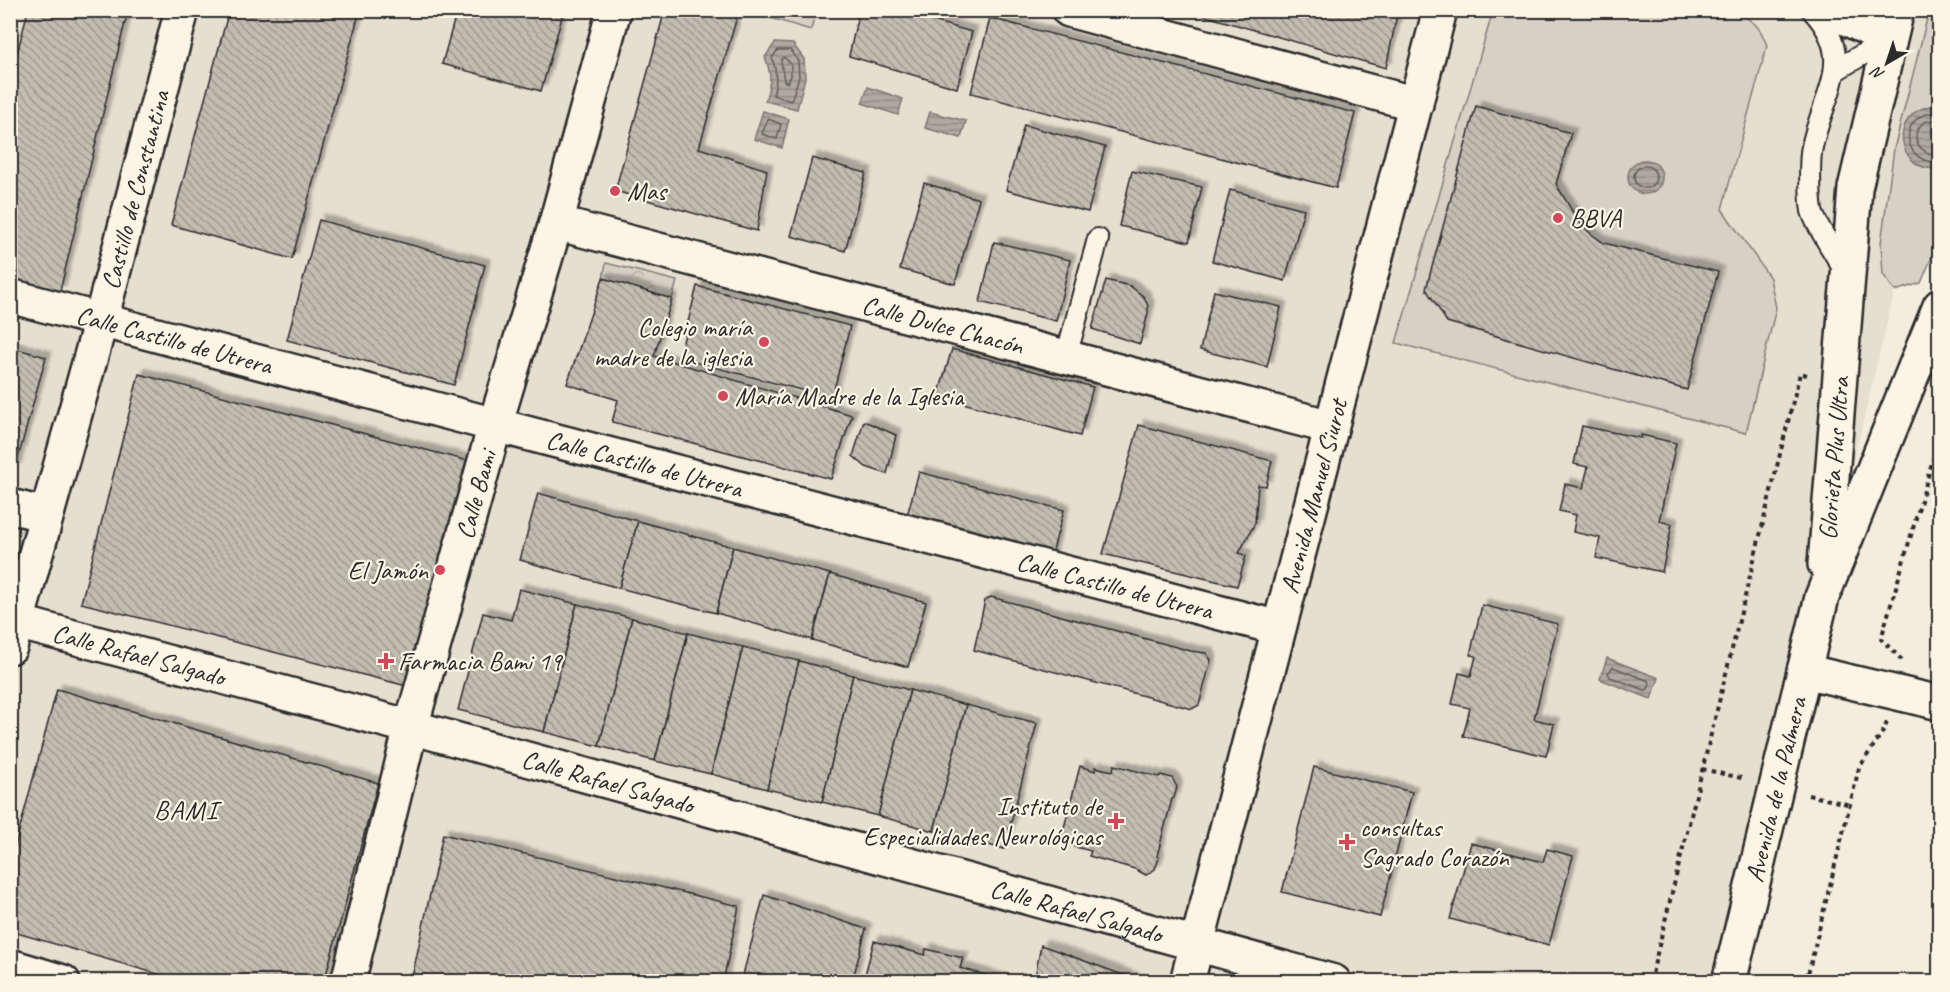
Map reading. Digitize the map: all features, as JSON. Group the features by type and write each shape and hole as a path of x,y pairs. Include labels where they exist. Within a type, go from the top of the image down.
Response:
{"street":[{"name":"Castillo de Constantina","path":"14,634 101,319 182,10"},
{"name":"Calle Bami","path":"348,981 411,727 614,10"},
{"path":"1069,10 1133,19 1416,104"},
{"name":"Avenida Manuel Siurot","path":"1187,981 1440,10"},
{"path":"1828,10 1893,25"},
{"name":"Glorieta Plus Ultra","path":"1822,597 1855,188 1893,25"},
{"name":"Calle Dulce Chacón","path":"555,223 1331,427"},
{"name":"Calle Castillo de Utrera","path":"10,296 495,425 1279,628"},
{"name":"Glorieta Plus Ultra","path":"1822,597 1930,344 1940,306"},
{"path":"10,506 46,515"},
{"name":"Avenida de la Palmera","path":"1729,981 1822,597"},
{"name":"Calle Rafael Salgado","path":"14,634 411,727 1197,945 1290,976 1334,981"},
{"path":"1804,671 1940,703"},
{"path":"10,966 63,981"}],"lane":[{"path":"1812,10 1825,25 1836,50 1836,70 1811,149 1812,212 1848,277"},
{"path":"1836,70 1893,25"},
{"path":"1066,357 1098,239"}],"path":[{"path":"1650,981 1800,373 1812,377"},
{"path":"1901,667 1902,660 1881,639 1940,435"},
{"path":"1806,981 1859,768 1884,730 1889,716"}],"shaded area":[{"path":"10,11 1939,11 1939,109 1727,981 11,981"}],"green space":[{"path":"758,10 816,11 811,30 757,14"},
{"path":"1732,10 1754,24 1761,32 1767,46 1722,209 1770,278 1776,308 1746,433 1396,343 1493,11"},
{"path":"1929,11 1939,11 1939,240 1921,283 1895,291 1883,274 1881,243 1894,149"},
{"path":"606,263 677,281 672,299 603,278"},
{"path":"11,519 32,525 11,605"}],"water":[{"path":"775,43 793,44 804,59 805,78 797,109 765,101 770,79 765,57"},
{"path":"868,87 903,99 898,115 862,103"},
{"path":"1939,106 1940,168 1925,168 1914,162 1906,152 1903,141 1904,129 1909,118 1920,109"},
{"path":"763,111 789,119 782,148 754,139"},
{"path":"930,112 966,121 961,138 925,128"},
{"path":"1645,160 1657,165 1662,177 1657,189 1645,194 1633,189 1628,177 1633,165"},
{"path":"1607,658 1659,678 1651,699 1600,679"}],"building":[{"path":"28,10 128,10 60,291 10,279 10,82"},
{"path":"229,10 360,10 292,259 171,225"},
{"path":"457,10 564,10 541,91 442,64"},
{"path":"665,10 739,10 699,148 767,170 757,231 615,191"},
{"path":"859,10 917,10 915,16 972,32 957,88 849,56"},
{"path":"1185,10 1398,10 1386,68"},
{"path":"990,18 1355,113 1336,188 971,93"},
{"name":"BBVA","path":"1476,106 1571,133 1556,184 1578,221 1604,243 1718,272 1687,390 1447,322 1426,289"},
{"path":"1024,125 1105,147 1088,212 1006,190"},
{"path":"812,158 866,173 845,251 791,236"},
{"path":"1132,171 1202,187 1189,242 1119,226"},
{"path":"924,183 979,199 955,284 900,269"},
{"path":"1230,190 1304,209 1285,281 1212,261"},
{"path":"319,220 485,265 454,385 287,340"},
{"path":"994,242 1070,260 1056,321 980,302"},
{"path":"603,278 672,299 654,356 852,415 831,479 612,422 618,400 567,384"},
{"path":"1106,280 1130,286 1144,297 1148,313 1140,344 1092,329"},
{"name":"Colegio maría madre de la iglesia","path":"697,286 850,326 832,398 679,358"},
{"path":"1214,291 1281,307 1267,367 1200,350"},
{"path":"10,347 46,357 15,469 10,468"},
{"path":"952,349 1093,387 1080,436 938,396"},
{"path":"139,374 468,461 407,686 81,603"},
{"path":"864,421 896,435 887,474 866,467 853,456"},
{"path":"1139,425 1272,461 1266,486 1258,485 1255,523 1239,553 1246,556 1237,586 1103,554"},
{"path":"1582,426 1676,443 1659,521 1672,524 1662,572 1596,558 1600,538 1573,532 1576,515 1559,511 1565,484 1583,488 1588,467 1574,464"},
{"path":"919,472 1064,510 1051,557 906,519"},
{"path":"538,493 638,521 619,588 520,560"},
{"path":"638,521 733,547 716,613 619,588"},
{"path":"733,547 830,574 812,640 716,613"},
{"path":"830,574 926,602 908,667 812,640"},
{"path":"519,589 577,604 544,732 458,710 483,613 511,620"},
{"path":"991,597 1191,651 1206,653 1211,660 1199,705 1192,709 974,650 985,600"},
{"path":"577,604 632,618 599,746 544,732"},
{"path":"1482,605 1558,624 1534,719 1554,724 1546,756 1463,736 1470,708 1452,704 1459,673 1471,676 1476,656 1470,655"},
{"path":"632,618 688,633 655,761 599,746"},
{"path":"688,633 743,647 711,774 655,761"},
{"path":"743,647 799,661 767,789 711,774"},
{"path":"799,661 853,675 822,802 767,789"},
{"path":"853,675 910,690 878,816 822,802"},
{"path":"57,689 378,783 324,982 185,982 10,931 10,865"},
{"path":"910,690 966,705 934,831 878,816"},
{"path":"966,705 1037,723 1004,849 934,831"},
{"name":"Instituto de Especialidades Neurológicas","path":"1114,765 1159,777 1161,775 1172,778 1177,787 1157,856 1159,858 1155,869 1146,875 1135,869 1089,856 1091,851 1060,843 1080,766 1095,771 1095,767 1113,771"},
{"name":"consultas Sagrado Corazón","path":"1314,767 1412,792 1380,917 1282,892"},
{"path":"443,834 739,906 723,982 411,982"},
{"path":"1471,843 1543,862 1547,849 1573,856 1549,945 1450,919"},
{"path":"764,895 866,929 852,982 741,982"},
{"path":"874,941 925,955 926,949 963,958 960,968 1010,982 863,982"},
{"path":"1041,945 1142,982 1034,982"}],"place":[{"name":"Mas","path":"615,191"},
{"name":"BBVA","path":"1558,218"},
{"name":"Colegio maría madre de la iglesia","path":"764,342"},
{"name":"María Madre de la Iglesia","path":"723,396"},
{"name":"El Jamón","path":"440,570"},
{"name":"Farmacia Bami 19","path":"386,661"},
{"name":"Instituto de Especialidades Neurológicas","path":"1116,821"},
{"name":"consultas Sagrado Corazón","path":"1347,842"}],"district":[{"name":"BAMI","path":"186,810"}]}
